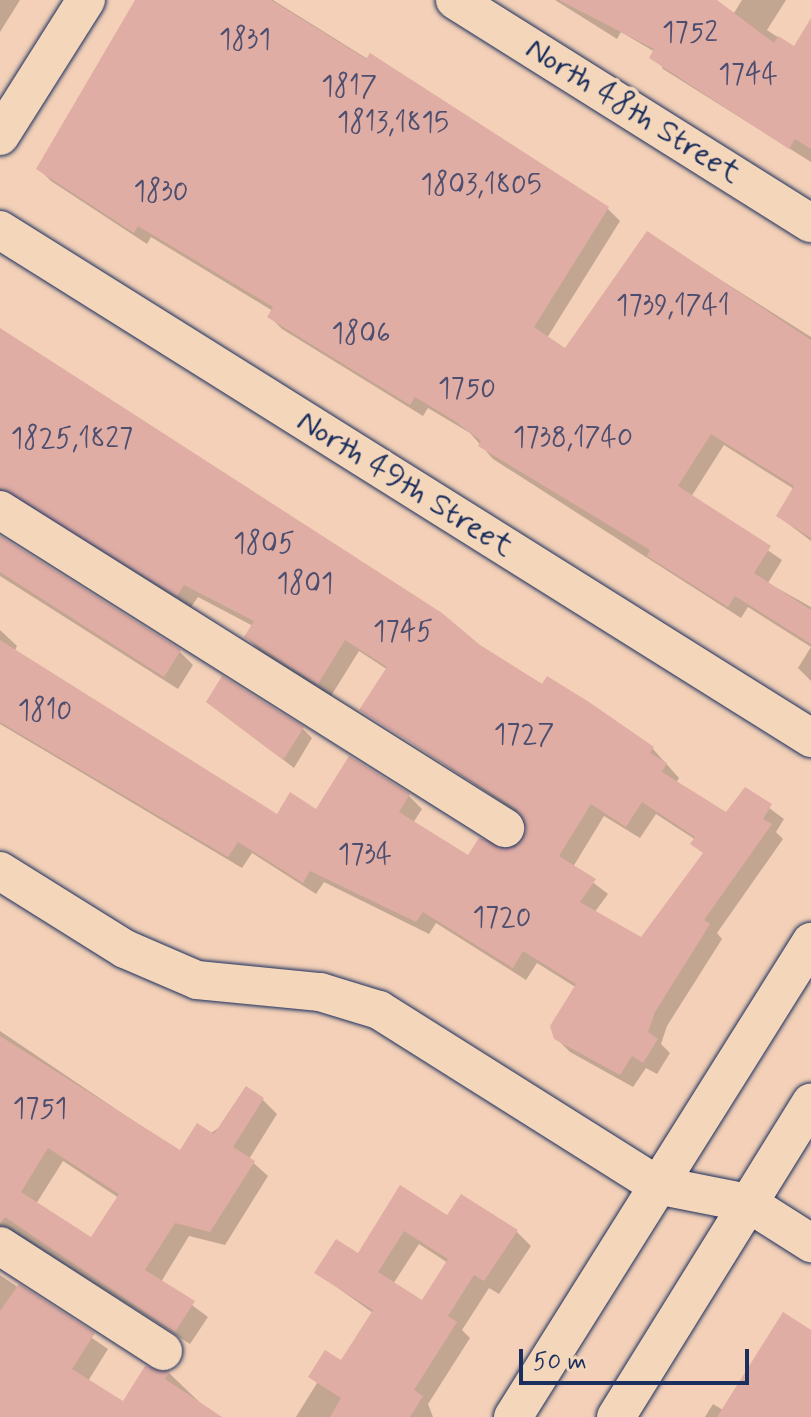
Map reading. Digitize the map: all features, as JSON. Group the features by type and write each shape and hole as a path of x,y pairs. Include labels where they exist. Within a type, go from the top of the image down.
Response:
{"street":[{"path":"0,136 86,0"},
{"name":"North 48th Street","path":"455,0 811,223"},
{"name":"North 49th Street","path":"0,230 811,738"},
{"path":"0,510 505,828"},
{"path":"0,871 125,949 197,980 320,992 379,1010 657,1185 748,1203 811,1243"},
{"path":"513,1417 811,942"},
{"path":"616,1417 811,1102"},
{"path":"0,1246 163,1351"}],"building":[{"path":"135,0 271,0 366,59 370,53 609,207 534,327 565,348 647,231 811,340 811,538 776,516 794,486 711,434 678,486 771,546 754,573 811,610 811,644 735,596 728,607 647,556 650,550 478,446 481,441 455,421 415,397 410,405 267,317 273,307 138,226 134,233 36,169"},
{"path":"559,0 717,0 774,43 778,36 794,46 811,18 811,149 795,139 789,149 649,58 654,49"},
{"path":"0,328 442,613 480,645 542,684 547,676 589,702 654,747 650,753 667,763 662,772 726,812 745,787 772,804 763,819 772,824 704,920 710,924 655,1012 648,1032 658,1039 643,1063 632,1056 620,1075 554,1039 550,1026 576,984 523,951 513,968 423,912 416,922 310,871 303,883 238,842 228,857 0,722 0,640 277,814 290,792 316,809 349,756 410,794 399,812 468,855 479,838 515,848 527,830 517,809 359,710 387,667 345,640 318,684 244,637 254,621 184,585 177,596 0,488","holes":["642,802 695,837 690,844 703,853 641,937 580,902 596,879 559,856 591,804 626,827"]},
{"path":"0,536 181,650 164,677 0,572"},
{"path":"222,676 304,727 283,760 206,702"},
{"path":"0,1036 180,1150 197,1123 214,1134 246,1086 264,1098 233,1147 255,1161 210,1232 175,1223 145,1270 195,1301 175,1332 5,1217 0,1224","holes":["48,1148 119,1194 91,1237 21,1192"]},
{"path":"400,1185 447,1215 461,1194 518,1230 484,1281 474,1275 448,1316 457,1322 414,1390 423,1396 410,1417 330,1417 341,1398 308,1377 325,1350 341,1360 373,1310 314,1273 336,1239 358,1253","holes":["404,1231 448,1259 422,1300 378,1272"]},
{"path":"19,1284 95,1333 72,1369 123,1401 145,1366 170,1371 165,1379 222,1417 0,1417 0,1311"},
{"path":"783,1312 811,1330 811,1417 717,1417"}]}
